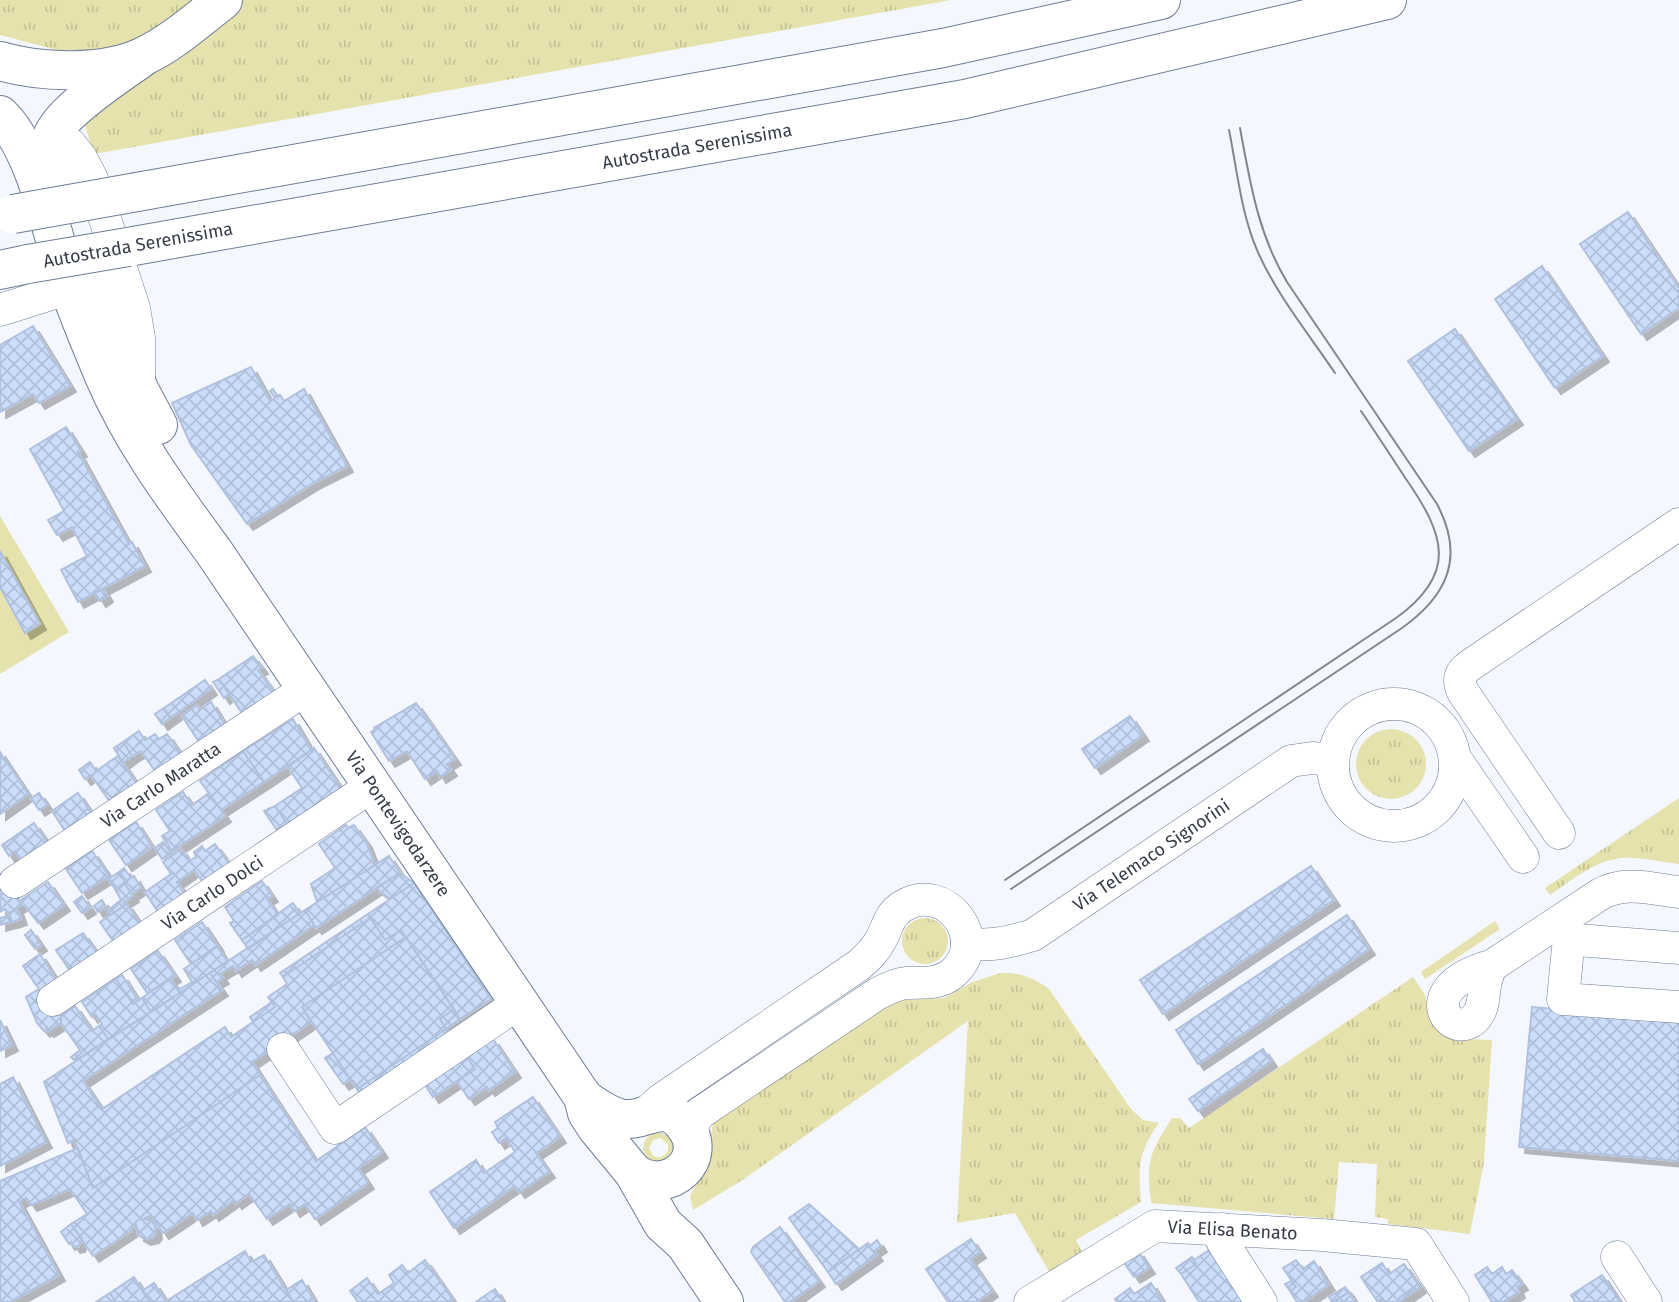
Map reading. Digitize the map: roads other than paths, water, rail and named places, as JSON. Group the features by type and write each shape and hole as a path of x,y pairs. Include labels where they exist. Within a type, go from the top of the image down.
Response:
{"main road":[{"name":"Via Pontevigodarzere","path":"214,552 139,389 56,181 51,156 54,132 69,113 223,0"},
{"path":"6,215 943,48 1161,0"},
{"name":"Autostrada Serenissima","path":"14,267 965,99 1387,0"},
{"path":"0,61 50,69 89,70 143,57"},
{"name":"Via Pontevigodarzere","path":"0,115 20,141 30,163 70,288 105,379 139,445 583,1097 590,1119 630,1167 663,1224 685,1244 724,1302"},
{"name":"Via Pontevigodarzere","path":"583,1097 617,1118 628,1120 663,1112 678,1119 689,1132 686,1156 673,1202 685,1244"},
{"path":"642,1116 625,1133 623,1147 630,1167 654,1181 668,1180 686,1156"}],"street":[{"path":"0,310 70,288"},
{"path":"1559,833 1463,692 1461,675 1475,662 1679,524"},
{"name":"Via Carlo Maratta","path":"15,882 306,690"},
{"path":"1383,704 1404,704 1423,710 1439,722 1450,739 1455,758 1454,779 1446,798 1433,813 1414,823 1394,827 1374,824 1356,814 1342,799 1334,780 1332,760 1337,740 1348,723 1364,711 1383,704"},
{"name":"Via Telemaco Signorini","path":"967,943 1007,944 1033,935 1291,761 1312,758 1332,760"},
{"path":"1455,758 1523,857"},
{"name":"Via Carlo Dolci","path":"53,1000 372,786"},
{"path":"1433,813 1478,809 1495,817"},
{"path":"1493,965 1612,888 1633,886 1679,892"},
{"path":"642,1116 659,1101 859,965 883,936 890,918 912,901 931,900 948,906 960,918 967,943 963,960 953,974 937,982 897,985 877,994 705,1110 693,1123 686,1156"},
{"path":"883,936 883,946 889,963 902,977 920,984"},
{"path":"1679,948 1577,940 1568,948 1563,999 1679,1007"},
{"path":"283,1049 335,1128 519,1003"},
{"name":"Via Elisa Benato","path":"1030,1302 1076,1290 1155,1226 1322,1235 1416,1244 1453,1302"},
{"path":"1222,1229 1222,1241 1261,1302"},
{"path":"1616,1257 1646,1302"}],"tram line":[{"path":"1011,889 1402,628 1431,602 1447,574 1450,541 1437,504 1277,264 1256,207 1240,128"},
{"path":"1229,130 1243,206 1257,250 1283,298 1335,373"},
{"path":"1005,880 1396,618 1416,601 1429,585 1437,569 1439,552 1436,535 1419,499 1361,411"}]}
